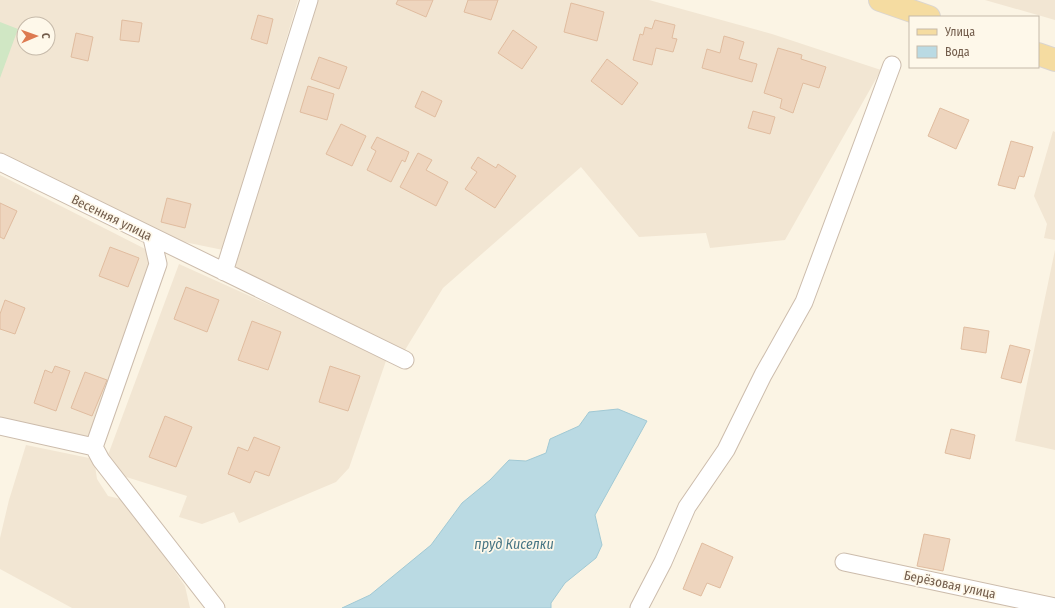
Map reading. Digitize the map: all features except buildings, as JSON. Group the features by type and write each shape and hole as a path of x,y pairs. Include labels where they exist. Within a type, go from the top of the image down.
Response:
{"main road":[{"path":"880,0 927,16"},
{"path":"1039,54 1055,60"}],"street":[{"path":"224,272 309,0"},
{"path":"639,608 663,562 687,507 726,450 763,375 804,302 892,65"},
{"name":"Весенняя улица","path":"0,162 152,238 405,360"},
{"path":"152,238 158,264 94,447 101,460 216,608"},
{"path":"0,426 94,447"},
{"name":"Берёзовая улица","path":"844,562 1055,607"}],"shaded area":[{"path":"0,0 298,0 223,250 155,236 0,153"},
{"path":"316,0 649,0 772,34 881,70 785,240 710,248 706,233 639,237 581,167 443,288 405,350 234,271"},
{"path":"985,0 1055,0 1055,20"},
{"path":"1053,131 1055,132 1055,240 1044,238 1047,224 1034,196"},
{"path":"0,175 157,255 92,443 0,420"},
{"path":"1055,250 1055,450 1015,441"},
{"path":"179,264 387,358 349,468 336,482 239,523 234,512 202,524 179,517 187,496 123,476 108,455"},
{"path":"26,445 94,459 97,479 108,496 125,500 185,586 190,608 72,608 0,569 0,538 9,500"}],"green space":[{"path":"0,22 16,28 16,34 0,78"}],"water":[{"name":"пруд Киселки","path":"618,409 647,421 595,515 602,545 596,558 565,583 551,603 551,608 342,608 370,595 431,545 462,503 490,480 509,460 526,461 546,453 550,439 579,426 589,412"}]}
